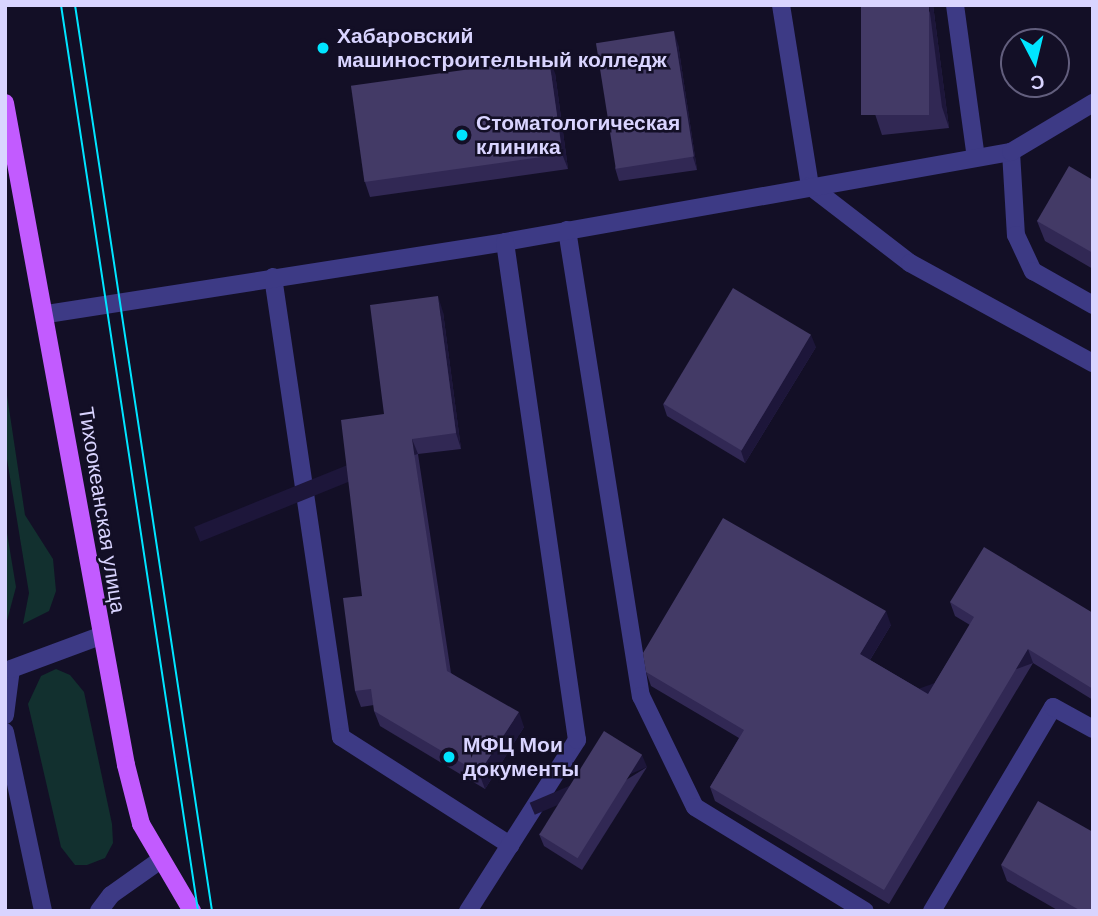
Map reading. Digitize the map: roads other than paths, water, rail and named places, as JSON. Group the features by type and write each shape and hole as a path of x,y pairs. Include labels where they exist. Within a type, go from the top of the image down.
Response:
{"main road":[{"name":"Тихоокеанская улица","path":"5,103 47,314 100,636 141,824 159,861 192,911"}],"street":[{"path":"781,5 810,186 910,263 1093,363"},
{"path":"955,5 976,158"},
{"path":"47,314 505,242 1011,152 1093,103"},
{"path":"1011,152 1016,236 1032,271 1093,305"},
{"path":"567,230 641,696 695,807 865,911"},
{"path":"468,911 577,740 505,242"},
{"path":"273,277 341,737 510,845"},
{"path":"5,715 8,670 100,636"},
{"path":"932,911 1054,707 1093,730"},
{"path":"5,732 43,911"},
{"path":"99,911 111,895 159,861"}],"tram line":[{"path":"61,5 198,911"},
{"path":"75,5 212,911"}],"place":[{"name":"Хабаровский машиностроительный колледж","path":"323,48"},
{"name":"Стоматологическая клиника","path":"462,135"},
{"name":"МФЦ Мои документы","path":"449,757"}]}
